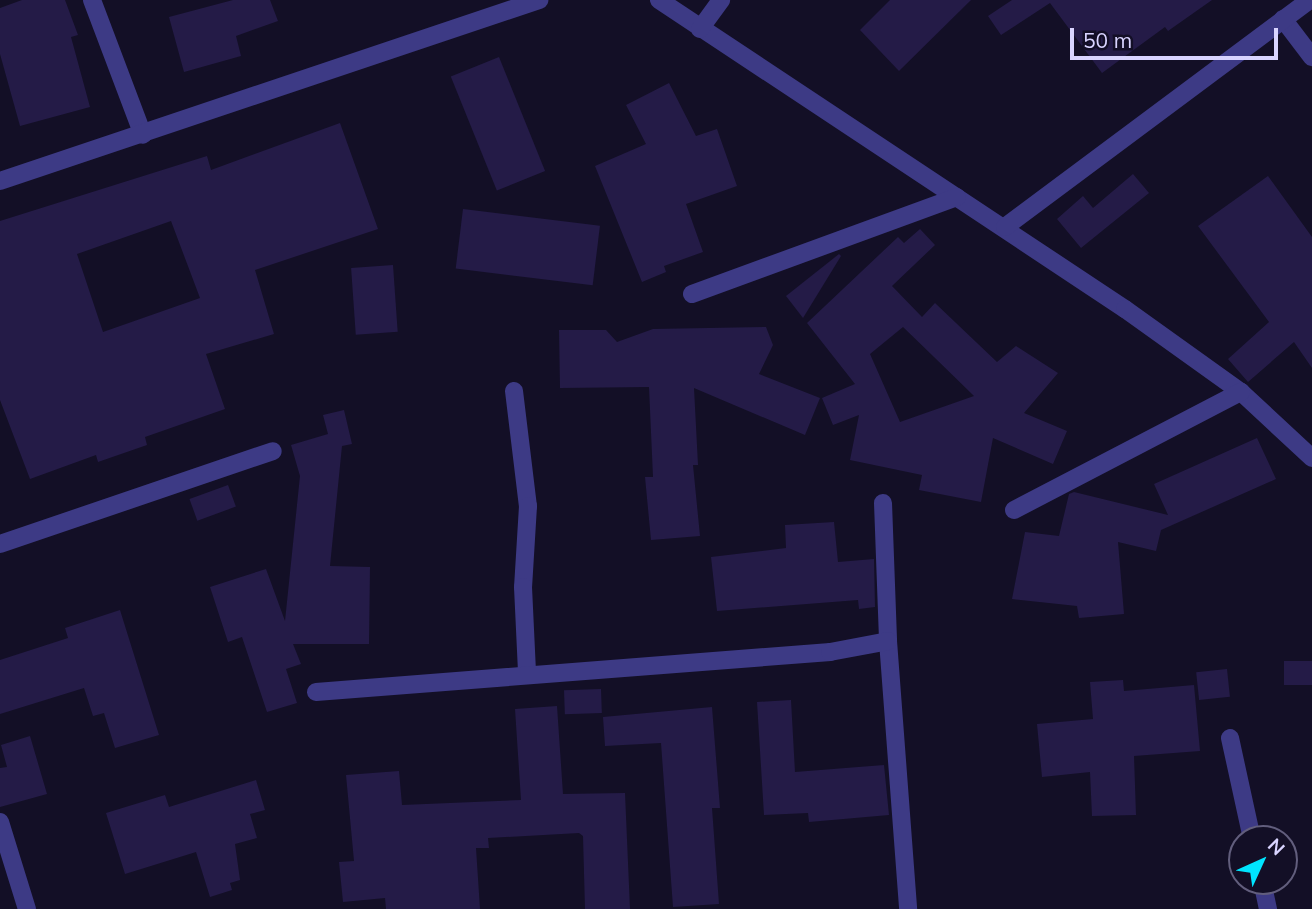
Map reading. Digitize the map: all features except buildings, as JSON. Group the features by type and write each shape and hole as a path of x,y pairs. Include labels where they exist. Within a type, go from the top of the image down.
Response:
{"street":[{"path":"92,0 143,135"},
{"path":"0,181 539,0"},
{"path":"659,0 1005,227 1241,392 1312,458"},
{"path":"700,29 721,0"},
{"path":"1005,227 1310,0"},
{"path":"1283,19 1312,57"},
{"path":"692,294 957,197"},
{"path":"514,391 528,506 523,587 527,673"},
{"path":"1014,510 1241,392"},
{"path":"0,544 273,451"},
{"path":"883,503 888,642 908,909"},
{"path":"316,692 527,673 830,652 888,642"},
{"path":"1230,738 1249,825"},
{"path":"0,822 27,909"}]}
